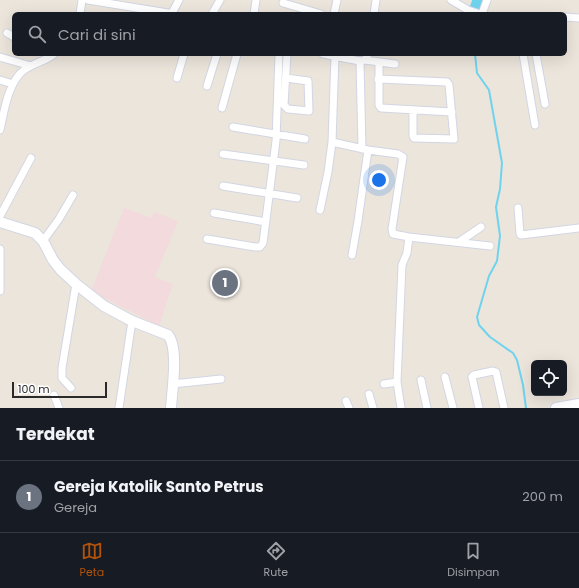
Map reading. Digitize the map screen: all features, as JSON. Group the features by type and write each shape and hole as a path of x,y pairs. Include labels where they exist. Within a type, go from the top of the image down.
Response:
{"street":[{"path":"80,12 82,0"},
{"path":"88,0 161,12"},
{"path":"174,12 179,0"},
{"path":"213,12 220,0"},
{"path":"254,12 256,0"},
{"path":"298,8 300,0"},
{"path":"334,12 337,0"},
{"path":"374,12 376,0"},
{"path":"451,0 474,12"},
{"path":"482,12 487,0"},
{"path":"283,3 313,12"},
{"path":"567,18 579,18"},
{"path":"7,34 12,36"},
{"path":"0,130 1,115 13,84 21,73 48,56"},
{"path":"177,78 183,56"},
{"path":"207,86 216,56"},
{"path":"222,108 236,56"},
{"path":"207,239 255,248 260,247 263,243 276,134 279,56"},
{"path":"286,78 306,80 308,82 309,111 288,109 285,107 284,104 287,56"},
{"path":"320,210 328,172 332,142 335,56 364,58 395,64"},
{"path":"523,56 535,125"},
{"path":"536,56 545,104"},
{"path":"0,57 31,66"},
{"path":"352,255 358,221 365,149 364,58"},
{"path":"379,62 378,79 380,106 385,109 452,112"},
{"path":"378,79 447,82 449,85 454,139 414,138 413,110"},
{"path":"0,80 13,84"},
{"path":"232,127 305,140"},
{"path":"332,142 398,154 403,157 392,232 395,235 490,246"},
{"path":"223,154 304,165"},
{"path":"0,216 31,158"},
{"path":"224,186 297,198"},
{"path":"43,241 59,219 73,195"},
{"path":"518,208 521,235 579,228"},
{"path":"214,213 266,222"},
{"path":"0,222 33,231 43,241 56,265 76,284 104,306 132,322 168,335 173,345 171,408"},
{"path":"459,242 482,226"},
{"path":"401,408 397,382 402,265 407,253 409,237"},
{"path":"0,249 0,291"},
{"path":"71,388 62,378 62,368 76,284"},
{"path":"119,408 132,322"},
{"path":"479,408 472,376 493,371 496,372 504,408"},
{"path":"445,377 453,408"},
{"path":"172,384 221,379"},
{"path":"421,380 427,408"},
{"path":"384,384 397,382"},
{"path":"369,394 373,408"},
{"path":"54,395 59,408"},
{"path":"556,408 579,404"}],"shaded area":[{"path":"124,208 151,218 154,212 178,221 155,277 173,284 159,326 91,291"}],"waterway":[{"path":"474,12 478,0"},
{"path":"475,56 477,73 489,90 502,163 500,189 496,207 500,236 497,261 489,276 477,317 479,325 490,337 513,353 517,360 523,385 526,408"}],"place":[{"name":"Gereja Katolik Santo Petrus","path":"225,283"}]}
